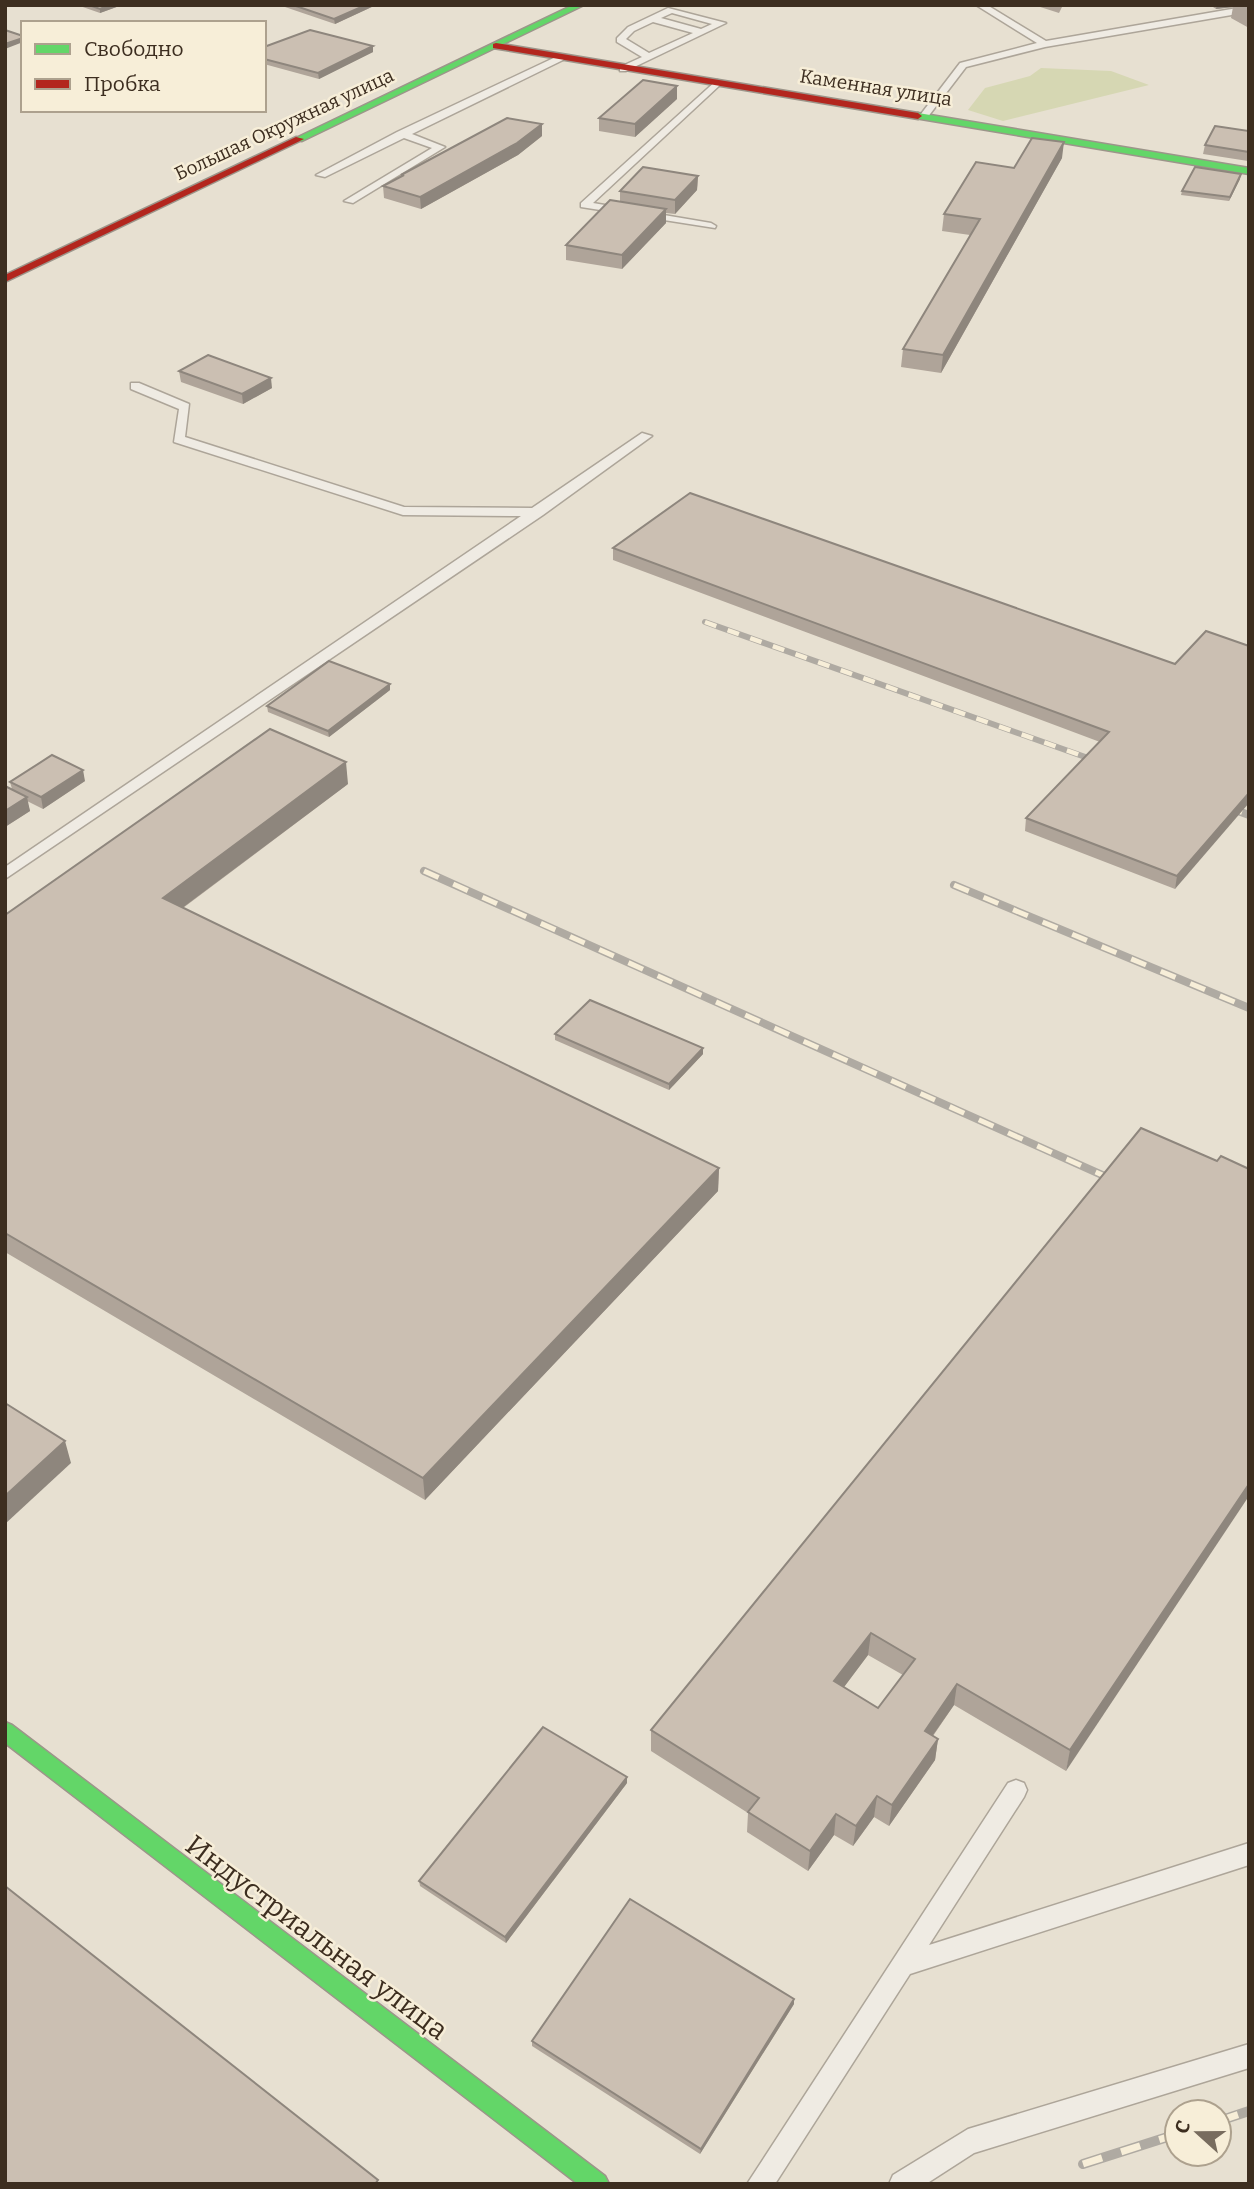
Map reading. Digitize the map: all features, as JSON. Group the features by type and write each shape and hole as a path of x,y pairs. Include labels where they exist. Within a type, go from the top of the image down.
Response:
{"street":[{"name":"Большая Окружная улица","path":"5,279 580,5"},
{"name":"Каменная улица","path":"496,46 1249,171"},
{"name":"Индустриальная улица","path":"5,1731 597,2184"}],"lane":[{"path":"981,5 1045,44"},
{"path":"924,116 963,65 1045,44 1249,9"},
{"path":"623,69 649,57 701,32 721,23 671,10 631,29 620,40 649,57"},
{"path":"653,19 701,32"},
{"path":"321,175 560,58"},
{"path":"710,226 584,205 717,83"},
{"path":"349,201 440,147 401,134"},
{"path":"135,386 185,407 178,439 403,512 538,512"},
{"path":"5,874 646,436"},
{"path":"760,2184 1016,1790"},
{"path":"902,1965 1249,1854"},
{"path":"902,2184 968,2142 1249,2056"}],"green space":[{"path":"1041,68 1111,71 1149,85 1003,121 968,110 985,88 1030,76"}],"building":[{"path":"89,5 109,5 100,9"},
{"path":"293,5 366,5 334,19"},
{"path":"5,30 21,35 21,39 5,44"},
{"path":"310,30 373,46 318,73 266,60 266,46"},
{"path":"643,80 677,86 635,124 599,118"},
{"path":"507,118 542,124 517,143 420,197 383,186 404,175 401,175"},
{"path":"1215,126 1249,131 1249,152 1205,145"},
{"path":"1032,138 1064,142 943,355 903,349 980,219 944,214 976,162 1014,168"},
{"path":"643,167 698,176 675,200 620,191"},
{"path":"1195,167 1241,174 1230,197 1182,191"},
{"path":"610,200 666,209 622,255 566,245"},
{"path":"208,355 271,378 242,394 179,371"},
{"path":"690,493 1175,664 1206,631 1249,646 1249,793 1177,876 1026,818 1109,732 613,548"},
{"path":"329,661 390,684 328,731 267,706"},
{"path":"270,729 346,762 163,898 719,1168 423,1478 5,1233 5,915"},
{"path":"52,755 83,770 41,797 10,782"},
{"path":"5,786 27,797 5,811"},
{"path":"590,1000 703,1048 669,1084 555,1034"},
{"path":"1141,1128 1217,1161 1221,1156 1249,1169 1249,1484 1070,1750 957,1684 925,1731 938,1739 892,1805 877,1796 856,1826 836,1814 810,1851 748,1812 759,1798 651,1730","holes":["871,1633 915,1659 878,1708 834,1681"]},
{"path":"5,1403 65,1441 5,1496"},
{"path":"543,1727 627,1777 505,1937 419,1881"},
{"path":"5,1886 378,2180 375,2184 5,2184"},
{"path":"630,1899 794,1999 701,2149 532,2041"}],"railway":[{"path":"705,622 1105,764"},
{"path":"1223,806 1232,809"},
{"path":"1227,807 1249,815"},
{"path":"424,871 1120,1183"},
{"path":"954,885 1249,1008"},
{"path":"1233,2116 1249,2111"},
{"path":"1083,2164 1163,2138"}],"traffic: fast":[{"path":"299,139 580,5"},
{"path":"918,116 1249,171"},
{"path":"5,1731 597,2184"}],"traffic: jam":[{"path":"496,46 918,116"},
{"path":"5,279 299,139"}]}
